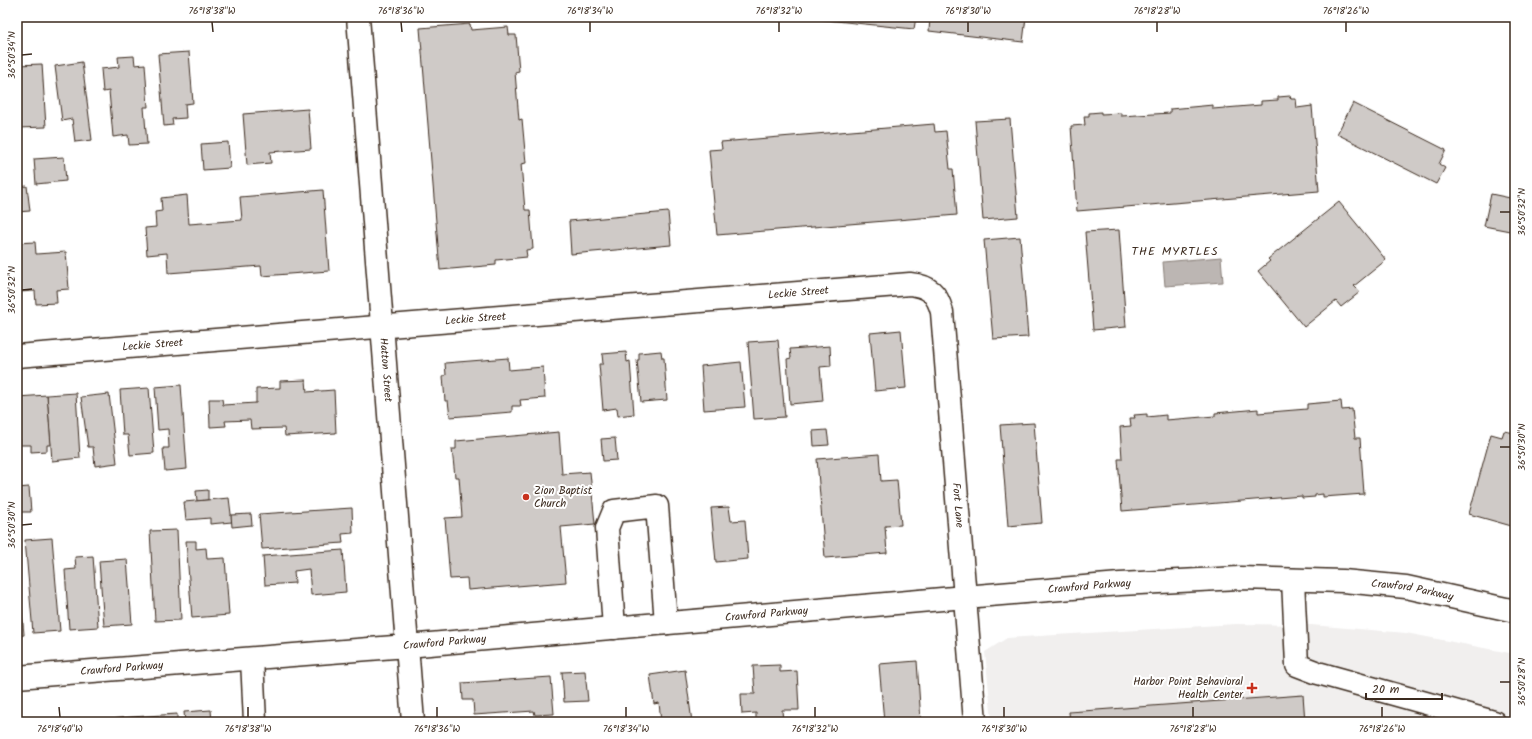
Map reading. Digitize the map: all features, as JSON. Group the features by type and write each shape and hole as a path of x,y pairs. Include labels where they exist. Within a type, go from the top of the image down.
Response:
{"street":[{"name":"Hatton Street","path":"358,17 413,722"},
{"name":"Leckie Street","path":"17,356 910,284 922,286 932,291"},
{"name":"Fort Lane","path":"932,291 939,301 942,312 975,722"},
{"path":"614,628 607,528 614,511 657,506 666,623"},
{"name":"Crawford Parkway","path":"17,678 407,646 1120,584 1239,578 1343,581 1406,587 1515,611"},
{"path":"1293,580 1298,665 1318,673 1494,722"},
{"path":"252,659 255,722"}],"shaded area":[{"path":"1221,257 1223,282 1165,286 1163,262"},
{"name":"Harbor Point Behavioral Health Center","path":"1236,624 1311,625 1406,633 1515,654 1515,722 992,722 985,652 1007,638"}],"building":[{"path":"817,17 916,17 914,29 816,19"},
{"path":"930,17 1026,17 1023,42 929,31"},
{"path":"470,24 471,30 508,27 509,35 516,35 519,71 515,72 519,120 522,119 526,163 521,164 525,210 530,210 533,249 526,250 527,257 496,260 496,265 440,270 420,28"},
{"path":"189,52 193,103 185,104 186,118 172,119 173,125 164,126 158,54"},
{"path":"134,56 135,65 145,64 148,107 144,107 147,144 129,145 128,135 113,137 109,91 103,92 101,69 119,67 118,57"},
{"path":"82,62 92,140 75,142 72,119 62,121 55,66"},
{"path":"42,64 46,127 18,128 19,140 17,140 17,65"},
{"path":"1290,96 1291,99 1296,99 1297,108 1312,106 1319,191 1077,211 1071,126 1085,125 1084,116 1089,116 1089,113 1121,113 1121,116 1170,113 1170,109 1213,105 1213,109 1261,105 1261,101 1278,100 1278,97"},
{"path":"1353,103 1446,150 1439,164 1445,168 1436,184 1337,134"},
{"path":"308,109 311,149 270,152 271,163 247,165 243,114"},
{"path":"1010,119 1018,217 983,220 975,121"},
{"path":"934,124 935,132 946,131 950,169 953,169 957,215 717,235 709,150 722,149 721,142"},
{"path":"228,142 230,168 203,170 201,144"},
{"path":"64,157 66,181 36,184 34,159"},
{"path":"27,186 30,211 17,212 17,187"},
{"path":"323,190 329,271 262,276 261,266 168,273 167,253 147,255 145,228 156,227 155,212 162,211 161,198 187,195 189,224 242,220 240,197"},
{"path":"1491,194 1515,199 1515,232 1484,226"},
{"path":"1339,202 1386,260 1354,286 1360,292 1341,307 1336,301 1304,327 1258,271 1270,261 1268,259"},
{"path":"668,212 671,245 571,254 569,221"},
{"path":"1119,230 1126,327 1093,330 1085,232"},
{"path":"1020,237 1028,337 993,339 984,240"},
{"path":"35,242 36,254 66,252 69,289 56,290 57,303 36,304 35,291 20,292 17,243"},
{"path":"901,330 906,388 875,391 870,333"},
{"path":"778,340 785,417 754,419 748,342"},
{"path":"830,346 831,366 820,367 823,401 790,404 787,359 791,358 790,349"},
{"path":"661,351 662,358 664,358 667,400 641,402 637,360 639,360 639,353"},
{"path":"626,352 627,362 630,361 634,414 618,416 617,408 603,410 599,364 603,364 602,354"},
{"path":"508,358 509,370 543,367 545,398 520,400 521,406 512,406 512,412 450,417 448,401 445,401 443,376 446,375 445,363"},
{"path":"741,362 745,407 704,410 701,366"},
{"path":"306,380 307,392 334,390 336,433 285,436 284,428 251,429 250,420 225,421 226,426 210,427 209,399 222,399 223,405 256,403 256,389 280,388 280,381"},
{"path":"181,385 187,469 165,471 163,448 169,448 168,429 158,430 155,387"},
{"path":"149,388 154,453 130,455 128,435 123,435 120,390"},
{"path":"76,393 80,458 52,461 47,395"},
{"path":"109,394 117,463 95,466 93,447 88,447 81,397"},
{"path":"47,395 51,445 47,445 47,451 31,452 31,445 20,445 17,397"},
{"path":"1341,401 1342,410 1352,409 1355,438 1360,438 1364,494 1323,497 1323,494 1315,495 1315,497 1302,498 1302,496 1122,511 1118,459 1122,459 1120,427 1131,426 1130,418 1135,418 1134,415 1147,414 1147,417 1166,415 1166,420 1215,416 1215,413 1258,409 1258,413 1307,409 1307,404"},
{"path":"1034,423 1042,523 1008,526 1000,425"},
{"path":"827,430 829,445 814,446 813,431"},
{"path":"1504,431 1515,433 1515,527 1469,514 1491,434 1502,437"},
{"name":"Zion Baptist Church","path":"559,432 562,474 590,472 595,524 561,527 566,582 468,590 467,578 450,579 445,518 462,517 459,477 455,477 452,449 456,449 456,441"},
{"path":"615,438 617,460 603,461 601,439"},
{"path":"879,454 881,481 897,480 901,525 885,526 887,553 825,558 817,459"},
{"path":"29,487 31,512 18,512 17,488"},
{"path":"208,490 208,500 197,501 196,491"},
{"path":"229,498 232,522 210,524 210,518 186,520 184,502"},
{"path":"729,507 731,521 745,520 748,559 716,562 711,508"},
{"path":"352,508 353,533 342,534 343,543 262,549 259,514"},
{"path":"251,514 252,525 232,527 231,515"},
{"path":"177,530 181,620 155,621 150,531"},
{"path":"52,538 60,631 33,633 25,540"},
{"path":"186,541 196,541 196,549 206,548 207,559 225,558 229,615 192,618"},
{"path":"343,550 346,592 311,595 309,569 294,571 295,583 265,585 263,556"},
{"path":"93,556 98,627 69,629 65,570 76,569 75,557"},
{"path":"127,559 132,624 104,626 99,561"},
{"path":"17,564 24,635 17,636"},
{"path":"917,661 921,722 884,722 879,664"},
{"path":"780,665 780,672 797,671 799,710 782,710 783,722 756,722 756,713 742,714 741,694 755,694 753,666"},
{"path":"685,670 692,722 661,722 659,703 654,704 650,675"},
{"path":"585,671 588,701 564,702 562,672"},
{"path":"551,677 554,714 535,715 534,711 474,715 473,700 463,700 462,683"},
{"path":"1303,695 1305,722 1070,722 1069,712"},
{"path":"211,710 212,722 185,722 184,712"},
{"path":"177,714 177,722 132,722 132,717"},
{"path":"132,717 132,722 110,722 109,719"}],"place":[{"name":"Zion Baptist Church","path":"526,497"},
{"name":"Harbor Point Behavioral Health Center","path":"1252,688"}],"district":[{"name":"THE MYRTLES","path":"1175,251"}]}
